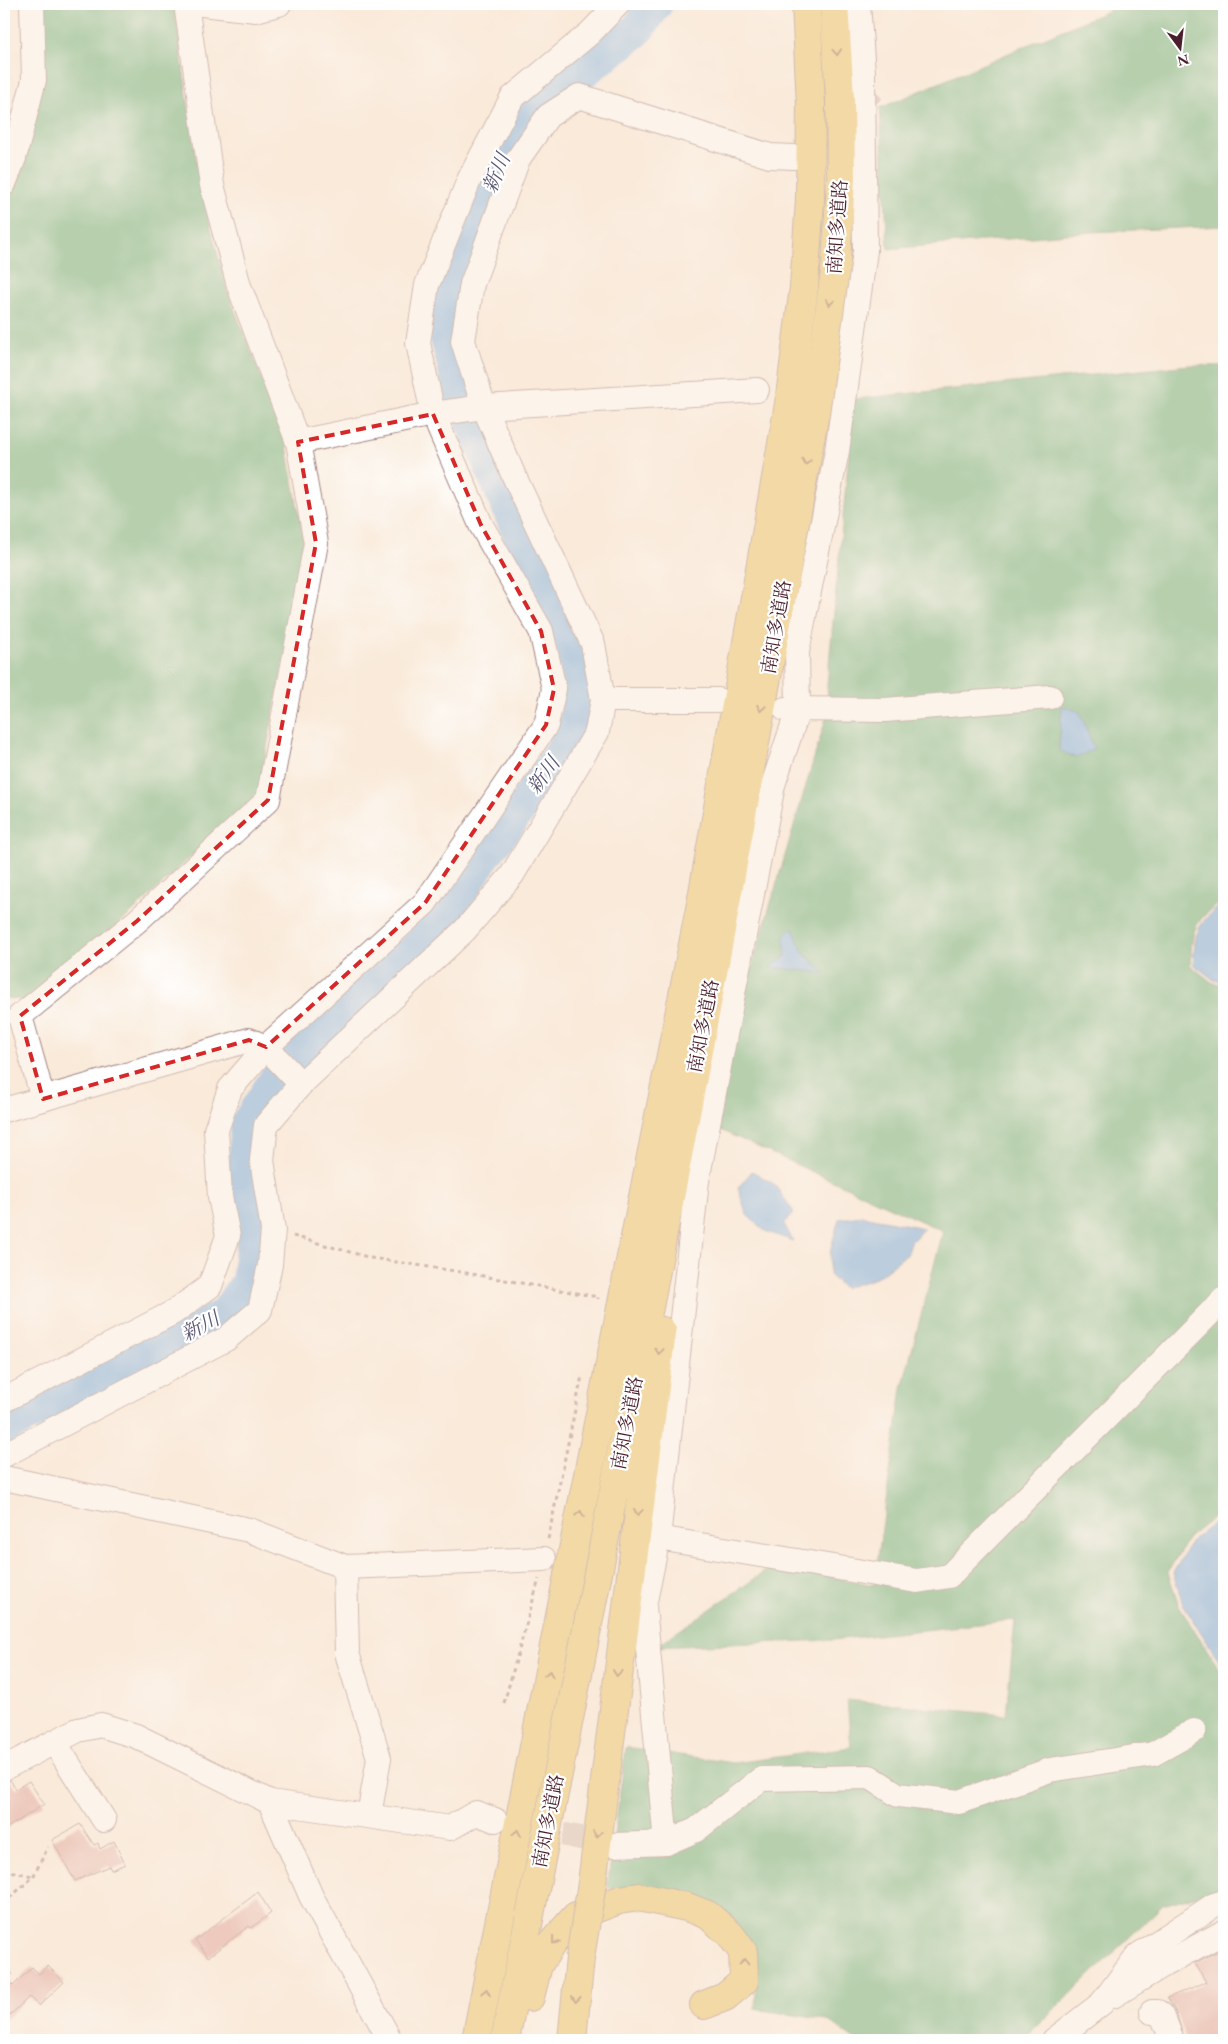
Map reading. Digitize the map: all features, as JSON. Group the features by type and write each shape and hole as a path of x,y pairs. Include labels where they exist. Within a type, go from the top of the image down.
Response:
{"highway":[{"name":"南知多道路","path":"476,2040 700,904 789,404 804,287 810,200 811,105 806,4"},
{"name":"南知多道路","path":"504,2040 604,1539 718,946 811,432 836,264 841,169 840,98 834,4"},
{"path":"572,2040 580,1958 592,1883 675,1217 668,1199"},
{"path":"520,2040 538,1965 554,1942 576,1916 619,1900 640,1897 687,1907 708,1915 730,1934 743,1952 744,1981 725,1997 704,2005"}],"street":[{"path":"4,184 14,158 34,80 32,4"},
{"path":"43,1099 20,1016 137,922 268,800 316,543 298,442 240,286 212,185 186,4"},
{"path":"202,4 256,10 279,4"},
{"path":"4,1400 174,1312 210,1286 228,1236 220,1198 216,1130 230,1089 266,1047 425,903 546,725 554,689 541,631 481,525 433,414 418,343 427,285 469,180 512,98 590,33 618,4"},
{"path":"666,1843 644,1606 658,1538 697,1181 773,785 792,710 797,652 837,450 865,250 863,73 858,4"},
{"path":"4,1454 226,1339 260,1310 270,1264 273,1230 262,1160 266,1125 301,1084 465,930 512,875 597,732 603,700 593,644 513,474 484,407 463,341 472,284 518,159 548,116 579,96 770,156 794,157"},
{"path":"298,442 433,414 484,407 757,390"},
{"path":"792,710 886,710 1050,697"},
{"path":"603,700 718,700"},
{"path":"4,1110 249,1040 266,1047 301,1084"},
{"path":"658,1538 917,1582 949,1576 1224,1299"},
{"path":"4,1478 249,1530 345,1567 544,1560"},
{"path":"345,1567 347,1653 379,1758 370,1816"},
{"path":"4,1768 78,1730 100,1726 136,1736 270,1802 450,1828 476,1813 495,1820"},
{"path":"614,1844 666,1843 696,1830 761,1780 870,1777 898,1795 959,1802 1050,1770 1154,1754 1194,1732"},
{"path":"55,1742 104,1820"},
{"path":"270,1802 311,1896 390,2040"},
{"path":"1102,2003 1137,1956 1214,1906 1224,1902"},
{"path":"1054,2040 1102,2003 1165,1964 1224,1932"},
{"path":"1152,2012 1158,2012 1162,2015 1172,2040"}],"path":[{"path":"273,1230 371,1258 462,1272 598,1297 596,1307"},
{"path":"504,1703 544,1560 582,1375"},
{"path":"4,1903 33,1877 48,1848"},
{"path":"4,1870 33,1877"},
{"path":"4,1966 12,1975"}],"highlighted area":[{"path":"433,414 481,525 541,631 554,689 546,725 425,903 266,1047 249,1040 43,1099 20,1016 137,921 268,800 316,543 298,442"}],"green space":[{"path":"43,4 171,4 175,11 200,186 227,290 286,440 305,549 258,794 125,919 25,1000 4,998 4,213 23,163"},
{"path":"1124,4 1224,4 1224,226 1092,232 888,249 880,108"},
{"path":"1190,365 1224,366 1224,900 1206,915 1196,927 1192,942 1190,965 1213,983 1224,984 1224,1509 1188,1538 1168,1572 1179,1606 1224,1676 1224,1887 1163,1905 1022,2040 855,2040 827,2020 755,2009 757,1963 728,1919 664,1889 607,1888 626,1747 734,1763 851,1747 847,1700 1006,1715 1015,1620 832,1640 655,1647 773,1566 874,1585 902,1388 943,1231 718,1129 739,1010 829,708 827,685 854,399"}],"water":[{"path":"1062,706 1080,712 1094,749 1076,758 1059,750"},
{"path":"1224,903 1224,981 1214,980 1193,964 1195,943 1199,929 1208,917"},
{"path":"793,928 803,953 825,973 770,967 786,956 784,936"},
{"path":"752,1171 774,1184 794,1212 784,1224 793,1241 765,1231 747,1215 738,1188"},
{"path":"862,1216 924,1228 911,1242 908,1253 876,1278 844,1288 829,1275 831,1248 839,1219"},
{"path":"1224,1515 1224,1668 1183,1605 1173,1573 1191,1541"}],"building":[{"path":"10,1780 16,1789 29,1781 44,1804 4,1830 4,1782"},
{"path":"80,1824 94,1845 98,1843 100,1849 114,1841 125,1864 111,1870 109,1866 75,1881 52,1840"},
{"path":"258,1892 271,1913 251,1928 249,1926 208,1957 195,1940"},
{"path":"1224,1948 1224,2040 1185,2040 1175,2010 1167,1998 1206,1982 1195,1963"},
{"path":"48,1966 64,1982 39,2006 29,1997 4,2021 4,1976 13,1986 32,1967 39,1974"}],"waterway":[{"name":"新川","path":"462,399 445,330 451,289 502,155 527,115 636,31 656,4"},
{"name":"新川","path":"291,1063 438,927 481,860 562,750 577,718 579,683 571,638 547,599 472,422"},
{"name":"新川","path":"4,1428 225,1314 248,1282 254,1233 244,1187 247,1124 276,1079"}],"tunnel":[{"path":"801,151 876,88"},
{"path":"528,1827 614,1845"}]}
